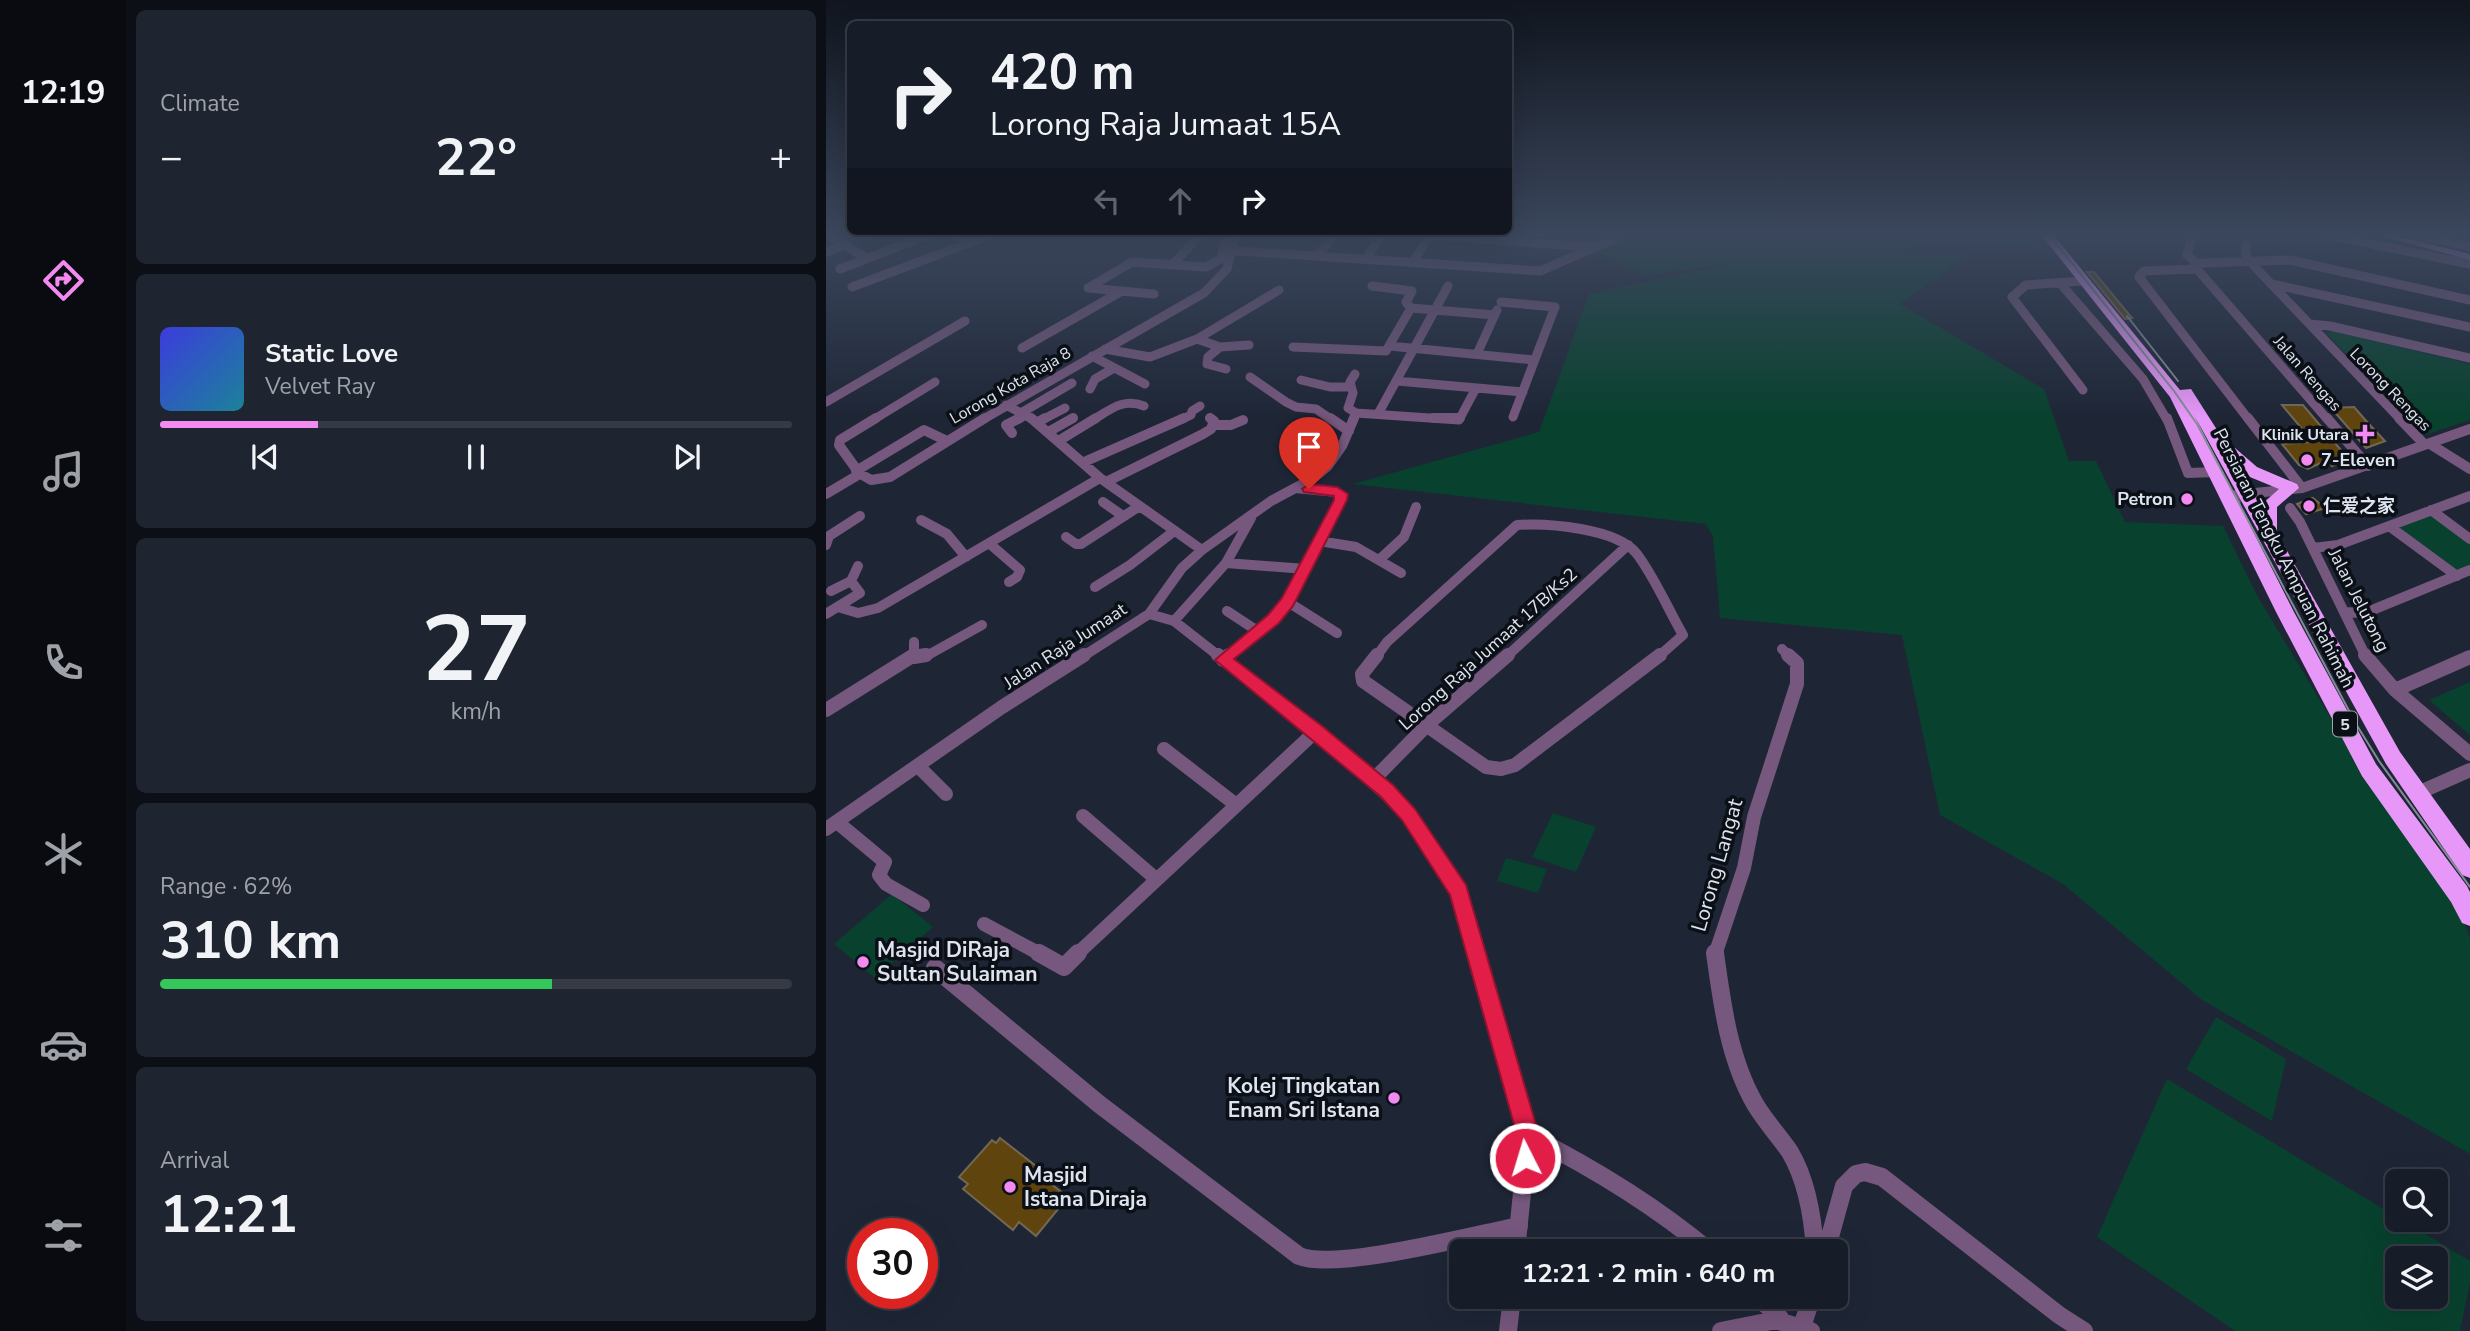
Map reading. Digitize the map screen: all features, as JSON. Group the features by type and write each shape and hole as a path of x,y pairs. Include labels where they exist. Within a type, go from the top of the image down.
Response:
{"highway":[{"name":"Persiaran Tengku Ampuan Rahimah","path":"2095,294 2177,396 2369,770 2459,894 2470,915"},
{"name":"Persiaran Tengku Ampuan Rahimah","path":"2110,294 2164,360 2207,423 2393,758 2470,868"},
{"path":"2207,423 2236,461 2251,471 2296,488"},
{"path":"2269,534 2269,505 2296,488"}],"street":[{"path":"1022,348 1118,294"},
{"name":"Lorong Kota Raja 8","path":"857,473 877,482 885,480 1006,405 1202,294"},
{"path":"1105,349 1150,357 1197,339 1272,294"},
{"path":"1378,300 1382,294"},
{"path":"1410,294 1406,302 1411,308 1495,314"},
{"path":"1378,414 1444,294"},
{"path":"2017,294 2012,300 2083,390"},
{"path":"2070,294 2143,379 2163,410 2188,473 2217,474 2243,489 2296,488 2368,466 2470,429"},
{"path":"2152,294 2296,488"},
{"name":"Jalan Rengas","path":"2220,294 2368,466"},
{"name":"Lorong Rengas","path":"2282,294 2428,444"},
{"path":"2321,294 2470,327"},
{"path":"2444,294 2470,300"},
{"path":"1477,354 1502,298 1555,307 1513,417"},
{"path":"1293,346 1331,346 1381,352 1390,346 1411,308"},
{"path":"826,402 965,321"},
{"path":"2310,324 2330,326 2470,358"},
{"path":"1197,339 1220,347 1249,345"},
{"path":"1390,346 1534,360"},
{"path":"1220,347 1206,361 1207,364 1226,369"},
{"path":"1092,356 1145,383"},
{"path":"1090,389 1095,379 1114,368"},
{"path":"1354,374 1350,382 1353,393 1348,408 1356,413 1459,420 1476,388"},
{"path":"1250,377 1286,402 1296,407 1316,409 1349,431"},
{"path":"1301,380 1330,387 1351,387"},
{"path":"1397,381 1523,392"},
{"path":"857,473 839,444 840,440 934,382"},
{"path":"1012,433 1006,425 1072,383"},
{"path":"1060,440 1123,402 1131,401 1144,406"},
{"path":"1006,405 1050,431 1103,480 1131,512"},
{"path":"1084,462 1191,415 1192,411 1200,406"},
{"path":"1038,422 1065,408"},
{"name":"Jalan Raja Jumaat","path":"832,826 1002,707 1149,614 1182,568 1202,550 1328,466 1342,446 1356,413"},
{"path":"1050,431 1073,418"},
{"path":"838,607 849,612 867,613 1103,480 1203,434 1212,421 1231,425 1243,420"},
{"path":"826,494 925,430 947,441"},
{"path":"2428,444 2470,469"},
{"path":"1223,660 1259,632 1288,602 1341,494 1294,488"},
{"path":"2235,511 2236,495 2243,489"},
{"path":"2313,548 2327,549 2470,496"},
{"path":"1104,502 1131,512 1202,550"},
{"path":"1379,560 1404,537 1416,507"},
{"name":"Jalan Jelutong","path":"2290,508 2313,548 2366,656 2395,690 2470,754"},
{"path":"2431,510 2470,539"},
{"path":"1066,537 1076,544 1081,544 1131,512"},
{"path":"1174,621 1226,563 1253,514"},
{"path":"826,545 829,536 859,516"},
{"path":"921,520 947,534 966,557"},
{"path":"1517,525 1578,529 1628,545 1636,552 1681,627 1683,635 1638,674 1508,769 1486,767 1363,681 1362,674 1387,642 1517,525"},
{"path":"2389,526 2457,576"},
{"path":"1095,587 1173,535"},
{"path":"1319,541 1356,547 1401,573"},
{"path":"990,544 1020,570 1017,577 1009,582"},
{"name":"Lorong Raja Jumaat 17B/Ks2","path":"1374,779 1427,725 1464,695 1628,545"},
{"path":"1226,563 1305,569"},
{"path":"831,591 851,581 858,566"},
{"path":"2344,612 2365,613 2470,570"},
{"path":"826,614 860,593 851,581"},
{"path":"1288,602 1337,633"},
{"path":"1227,611 1259,632"},
{"path":"1149,614 1174,621 1374,779 1409,814 1459,892 1528,1135 1517,1239"},
{"path":"826,710 914,657 930,654 982,625"},
{"path":"914,642 914,657"},
{"name":"Lorong Langat","path":"1782,649 1797,663 1797,684 1754,817 1744,869 1715,952 1722,1002 1736,1060 1755,1104 1790,1153 1800,1174 1814,1223 1815,1239"},
{"path":"2395,690 2470,657"},
{"path":"984,924 1064,967 1316,731"},
{"path":"1164,749 1235,804"},
{"path":"918,766 946,794"},
{"path":"2427,789 2470,770"},
{"path":"1083,816 1157,879"},
{"path":"832,826 884,862 879,875 886,884 923,905"},
{"path":"935,968 1099,1104 1299,1256 1318,1262 1344,1260 1519,1226"},
{"path":"1528,1135 1616,1182 1694,1239"},
{"path":"1829,1239 1844,1186 1850,1176 1860,1171 1870,1171 1882,1177 2059,1315 2084,1331"},
{"path":"1508,1331 1511,1309"},
{"path":"1771,1309 1780,1318 1807,1329 1810,1309"},
{"path":"1721,1331 1766,1318 1780,1318"}],"green space":[{"path":"1589,294 1914,294 1900,304 2044,389 2069,461 2096,461 2125,522 2223,526 2258,597 2356,761 2460,912 2470,938 2470,1154 2202,1000 2063,884 1940,815 1902,635 1720,618 1713,537 1706,524 1353,484 1539,432"},
{"path":"2332,331 2470,364 2470,420 2425,435 2326,333"},
{"path":"2430,514 2470,542 2470,566 2457,571 2397,527"},
{"path":"2470,682 2470,735 2429,700"},
{"path":"1553,813 1596,827 1576,872 1532,857"},
{"path":"1506,858 1547,869 1538,893 1497,881"},
{"path":"892,894 933,927 875,978 834,944"},
{"path":"2216,1017 2286,1059 2272,1121 2186,1069"},
{"path":"2167,1079 2385,1210 2385,1232 2422,1232 2445,1246 2385,1246 2385,1309 2448,1309 2448,1248 2470,1261 2470,1282 2460,1331 2235,1331 2097,1237"}],"building":[{"path":"2105,294 2112,294 2132,318 2125,319"},
{"path":"2282,405 2303,405 2346,456 2346,461 2332,466 2327,460 2308,469 2299,465 2282,444 2313,442"},
{"path":"2354,407 2385,441 2366,448 2331,408"},
{"name":"仁爱之家","path":"2313,498 2325,508 2306,514 2297,504"},
{"name":"Masjid Istana Diraja","path":"1000,1138 1054,1180 1051,1184 1068,1197 1036,1236 1019,1222 1013,1230 963,1189 968,1184 959,1177 992,1140 996,1143"}],"tram line":[{"path":"2097,294 2197,424 2356,724 2379,761 2470,887"},
{"path":"2127,316 2178,381"}],"place":[{"name":"Klinik Utara","path":"2365,434"},
{"name":"7-Eleven","path":"2307,460"},
{"name":"Petron","path":"2187,499"},
{"name":"仁爱之家","path":"2309,506"},
{"name":"Masjid DiRaja Sultan Sulaiman","path":"863,962"},
{"name":"Kolej Tingkatan Enam Sri Istana","path":"1394,1098"},
{"name":"Masjid Istana Diraja","path":"1010,1187"}],"route":[{"path":"1309,489 1337,492 1341,494 1341,500 1288,602 1274,619 1223,660 1316,731 1386,791 1409,814 1459,892 1524,1130 1528,1135 1525,1158"}]}
